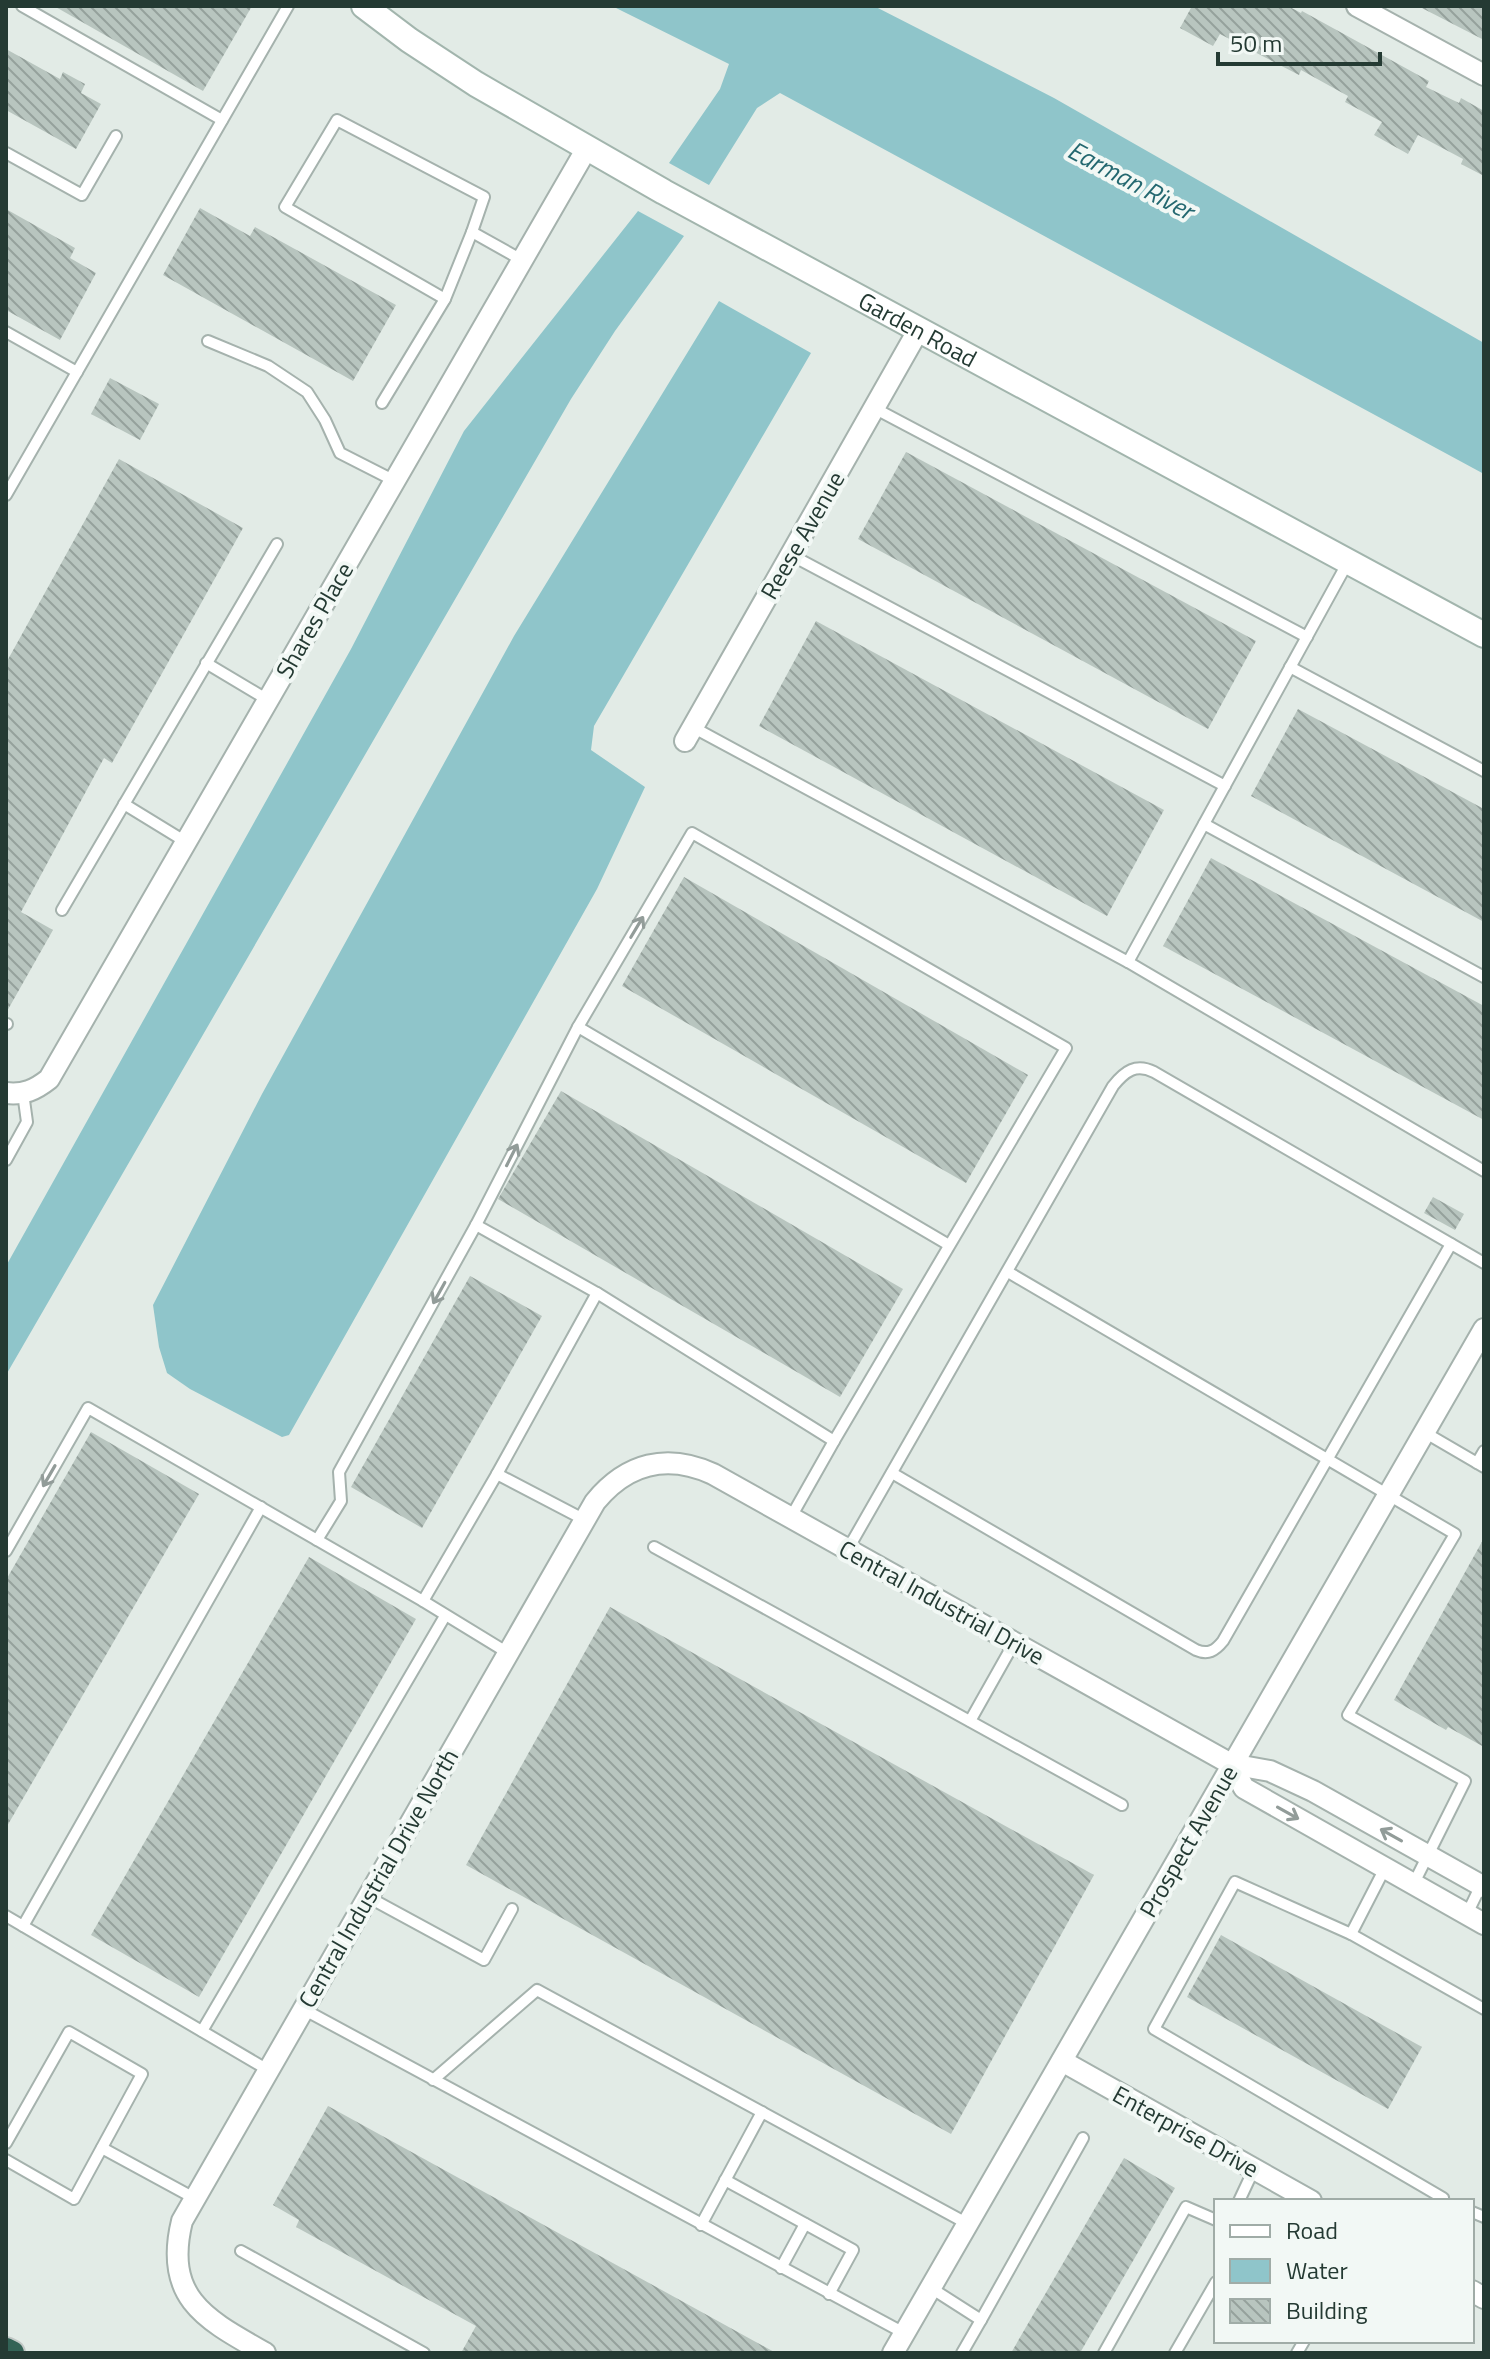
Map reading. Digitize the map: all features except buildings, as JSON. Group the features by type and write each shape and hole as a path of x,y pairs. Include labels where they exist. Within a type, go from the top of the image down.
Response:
{"highway":[{"path":"6,2350 12,2353"}],"street":[{"name":"Garden Road","path":"364,6 476,84 587,148 1484,635"},
{"path":"1357,6 1484,75"},
{"name":"Shares Place","path":"22,1091 49,1079 587,148"},
{"name":"Reese Avenue","path":"685,741 919,329"},
{"name":"Prospect Avenue","path":"893,2353 1484,1329"},
{"name":"Central Industrial Drive","path":"646,1466 667,1462 699,1467 1231,1764 1270,1771 1313,1791 1483,1884"},
{"name":"Central Industrial Drive North","path":"265,2353 205,2317 190,2298 183,2284 177,2253 182,2221 585,1520 605,1489 624,1475 646,1466"},
{"name":"Central Industrial Drive","path":"1231,1764 1244,1788 1476,1919"},
{"name":"Enterprise Drive","path":"1062,2061 1307,2199"}],"lane":[{"path":"22,6 222,120"},
{"path":"6,495 288,6"},
{"path":"382,403 445,299 484,197 337,120 285,207 445,299"},
{"path":"6,153 82,195 116,136"},
{"path":"472,232 522,260"},
{"path":"6,332 77,372"},
{"path":"208,341 268,366 307,392 325,420 340,453 395,481"},
{"path":"874,408 1307,637"},
{"path":"62,910 277,544"},
{"path":"791,555 1225,786"},
{"path":"1128,962 1348,562"},
{"path":"206,663 268,700"},
{"path":"1290,667 1484,771"},
{"path":"696,721 698,730 1128,962 1484,1171"},
{"path":"124,804 186,842"},
{"path":"1204,824 1484,977"},
{"path":"317,1540 341,1501 339,1472 476,1225 578,1027 692,833 1066,1048 791,1517"},
{"path":"578,1027 949,1245"},
{"path":"848,1549 1122,1074 1136,1068 1154,1072 1484,1263"},
{"path":"6,1160 27,1122 22,1091"},
{"path":"476,1225 597,1293 834,1441"},
{"path":"892,1473 1203,1653 1217,1649 1451,1244"},
{"path":"1008,1272 1455,1534 1348,1715 1465,1781 1413,1885"},
{"path":"423,1601 597,1293"},
{"path":"6,1551 88,1408 508,1653"},
{"path":"1424,1432 1480,1465 1484,1451"},
{"path":"497,1474 585,1520"},
{"path":"23,1926 261,1507"},
{"path":"654,1547 1122,1805"},
{"path":"202,2031 445,1616"},
{"path":"970,1721 1014,1643"},
{"path":"1351,1934 1385,1868"},
{"path":"1443,2199 1154,2029 1235,1882 1351,1934 1484,2009"},
{"path":"1476,1919 1483,1884"},
{"path":"368,1897 484,1960 512,1909"},
{"path":"6,1916 268,2070"},
{"path":"433,2080 537,1990 968,2224"},
{"path":"303,2009 904,2333"},
{"path":"6,2143 69,2032 142,2074 74,2199 6,2160"},
{"path":"701,2225 762,2112"},
{"path":"962,2353 1083,2138"},
{"path":"102,2148 194,2198"},
{"path":"1240,2199 1254,2169"},
{"path":"725,2180 853,2250 829,2294"},
{"path":"1104,2353 1186,2207 1214,2219"},
{"path":"781,2268 805,2224"},
{"path":"241,2251 424,2353"},
{"path":"1175,2353 1214,2285"},
{"path":"931,2288 981,2320"}],"water":[{"name":"Earman River","path":"612,6 874,6 1054,98 1484,343 1484,474 780,93 757,108 709,185 669,163 720,89 729,64"},
{"path":"638,211 684,236 615,331 571,399 6,1375 6,1266 351,649 464,431"},
{"path":"719,301 811,353 594,726 591,750 645,787 597,889 289,1435 282,1437 190,1389 167,1373 159,1347 153,1305 262,1094 514,636"}]}
